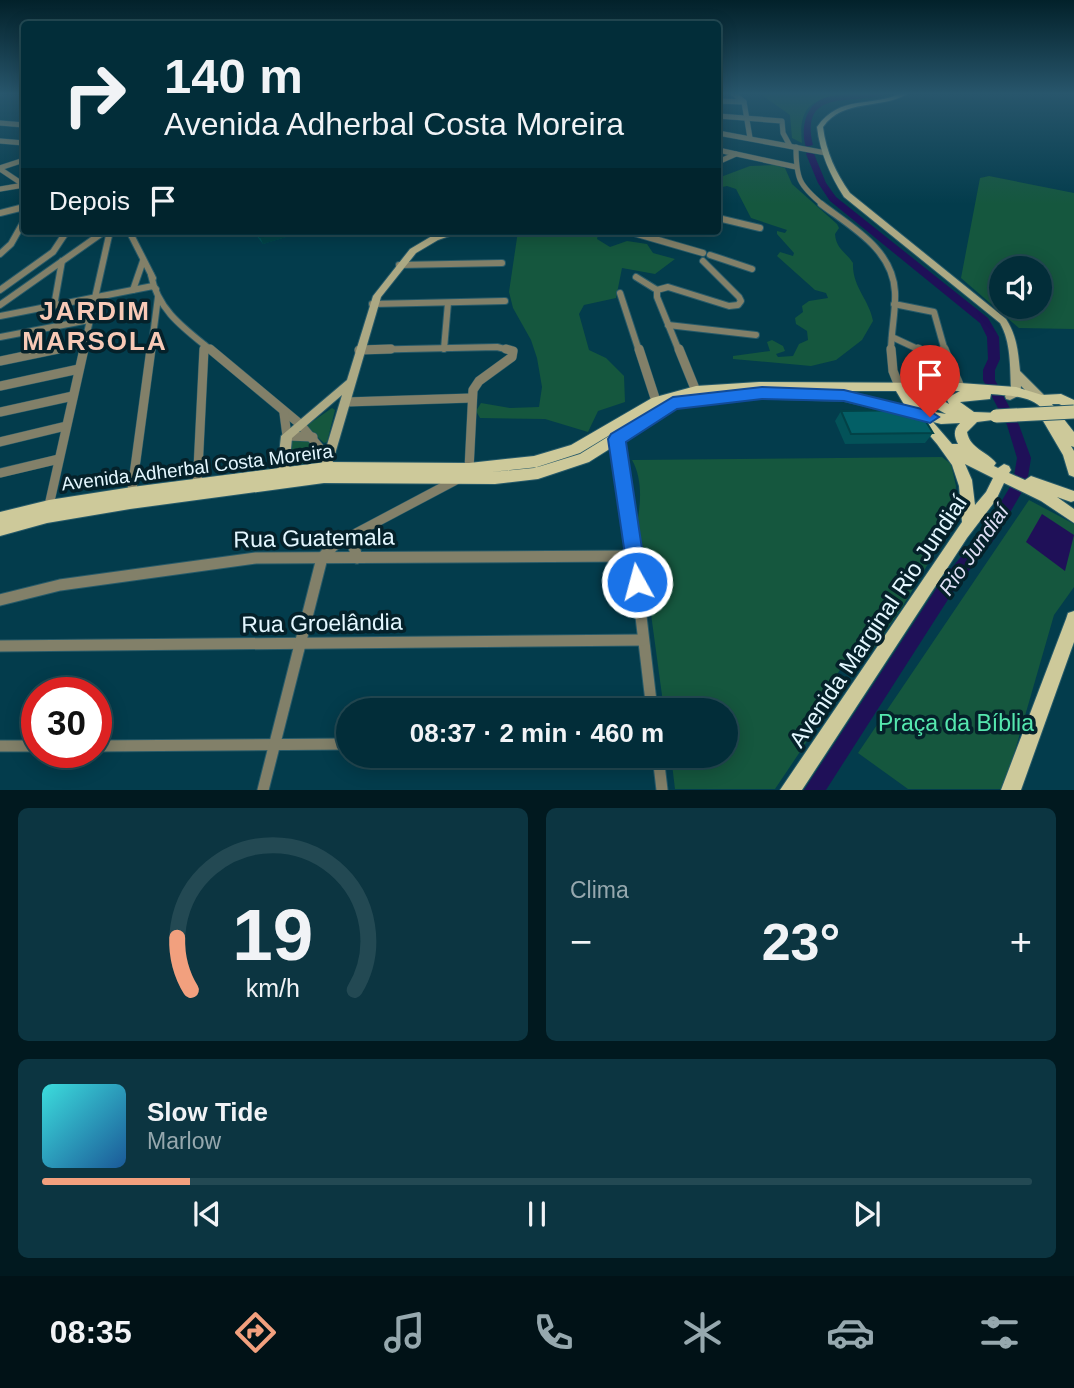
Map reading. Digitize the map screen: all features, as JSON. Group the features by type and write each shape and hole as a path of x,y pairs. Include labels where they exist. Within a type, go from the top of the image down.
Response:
{"main road":[{"path":"821,130 826,153 837,180 847,195 1003,321 1015,343 1015,373 1010,393"},
{"path":"326,468 372,304 399,265 413,251 446,235"},
{"path":"1015,373 1054,412 1074,442"},
{"path":"283,477 287,436 351,382"},
{"name":"Avenida Adherbal Costa Moreira","path":"0,518 283,477 326,468 506,477 564,467 615,433 656,401 696,391 759,386 902,386 960,387 983,392"},
{"path":"876,386 887,390 892,397 882,403"},
{"path":"902,386 914,412 948,449 965,479 969,524"},
{"path":"902,386 924,394 954,414 973,418"},
{"path":"973,418 958,408 953,400 983,392 1010,393 1042,400 1061,399 1074,406"},
{"name":"Avenida Adherbal Costa Moreira","path":"615,433 673,404 762,393 844,396 941,418 1074,412"},
{"path":"1010,393 1028,401 1046,415 1069,454 1074,471"},
{"path":"323,406 346,402"},
{"path":"973,418 961,430 961,437 969,450 1005,474"},
{"path":"948,449 969,450"},
{"path":"948,449 1033,487 1074,517"},
{"name":"Avenida Marginal Rio Jundiaí","path":"790,789 1005,474"},
{"path":"1033,487 1072,496 1067,507 1074,517"},
{"name":"Avenida Adherbal Costa Moreira","path":"0,529 48,511"},
{"path":"1010,789 1074,619"}],"street":[{"path":"748,130 750,138"},
{"path":"783,130 793,146 798,181 803,188 868,242 888,263 895,286 890,366 902,386"},
{"path":"721,133 826,153"},
{"path":"0,141 21,143"},
{"path":"721,151 796,167"},
{"path":"721,161 736,154"},
{"path":"0,168 21,161"},
{"path":"0,168 21,180"},
{"path":"2,191 21,186"},
{"path":"0,213 21,207"},
{"path":"721,219 760,228"},
{"path":"0,254 11,244 21,226"},
{"path":"0,290 53,252 64,235"},
{"path":"0,305 100,235"},
{"path":"48,511 107,235"},
{"path":"131,235 160,295 163,313 300,424 313,437 326,468"},
{"path":"639,235 708,258 724,259 752,269"},
{"path":"85,244 108,240"},
{"path":"636,277 657,290 668,287 729,306 738,305 739,297 713,270 708,258"},
{"path":"54,306 62,261"},
{"path":"133,290 143,261"},
{"path":"399,265 502,263"},
{"path":"49,271 62,272"},
{"path":"131,498 152,326 163,313 160,295 153,286 151,275"},
{"path":"0,316 153,286"},
{"path":"657,290 657,297 696,391"},
{"path":"620,293 656,401"},
{"path":"372,304 505,301"},
{"path":"443,349 448,303"},
{"path":"894,304 934,312 960,387"},
{"path":"0,337 89,320"},
{"path":"668,325 756,335"},
{"path":"892,337 951,365"},
{"path":"0,361 84,344"},
{"path":"197,488 200,368 204,345"},
{"path":"263,789 322,558 334,545 464,474 475,385 512,357 513,351 504,347 359,350"},
{"path":"0,386 79,369"},
{"path":"0,412 73,396"},
{"path":"346,402 472,398"},
{"path":"284,413 287,436 313,437"},
{"path":"0,442 66,426"},
{"path":"615,433 650,698"},
{"path":"0,474 59,459"},
{"path":"357,534 354,547 357,558"},
{"name":"Rua Guatemala","path":"0,600 60,585 182,566 256,558 633,556"},
{"name":"Rua Groelândia","path":"0,646 643,640"},
{"path":"112,746 336,744"},
{"path":"0,747 21,746"},
{"path":"659,768 662,789"}],"green space":[{"path":"791,130 802,130 802,143 792,138"},
{"path":"775,165 785,168 792,184 839,228 835,234 837,243 853,263 855,279 873,321 862,340 836,360 811,366 733,359 733,356 770,351 767,342 772,340 783,346 785,351 776,354 778,357 793,356 799,344 808,340 807,331 796,324 795,318 803,312 802,306 809,301 828,298 826,293 815,290 777,256 780,252 793,256 794,253 777,234 777,231 785,233 787,230 751,218 736,189 721,187 721,177 750,166"},
{"path":"989,176 1074,193 1074,329 1019,328 1009,319 1052,319 1052,256 989,256 989,302 961,278 980,178"},
{"path":"517,235 598,235 597,239 610,247 627,241 647,244 653,253 675,259 655,274 622,268 616,298 584,305 579,314 589,350 606,358 624,376 625,402 598,411 588,432 545,419 480,418 476,411 481,403 510,408 539,407 542,387 537,358 531,340 513,308 509,292"},
{"path":"332,408 335,410 327,442 324,443 306,426"},
{"path":"308,440 318,451 314,459 304,465 290,463 292,441"},
{"path":"942,457 951,464 956,486 953,522 903,606 867,658 851,654 819,700 824,716 775,789 675,789 672,768 738,768 738,698 662,698 638,518 639,481 632,460"},
{"name":"Praça da Bíblia","path":"1029,500 1074,524 1074,587 1054,615 1004,789 908,789 858,753"}],"shaded area":[{"path":"1042,514 1074,535 1065,571 1026,542"}],"building":[{"path":"919,410 933,433 851,434 841,411"}],"waterway":[{"name":"Rio Jundiaí","path":"807,130 809,145"},
{"name":"Rio Jundiaí","path":"810,154 822,183 833,199 984,321 993,337 994,359 989,370 989,380 1013,425 1024,458 1020,483 991,532 950,582 814,790"}],"district":[{"name":"JARDIM MARSOLA","path":"95,326"}],"route":[{"path":"637,582 617,439 637,424 673,404 685,401 762,393 844,396 882,403 930,417"}]}
